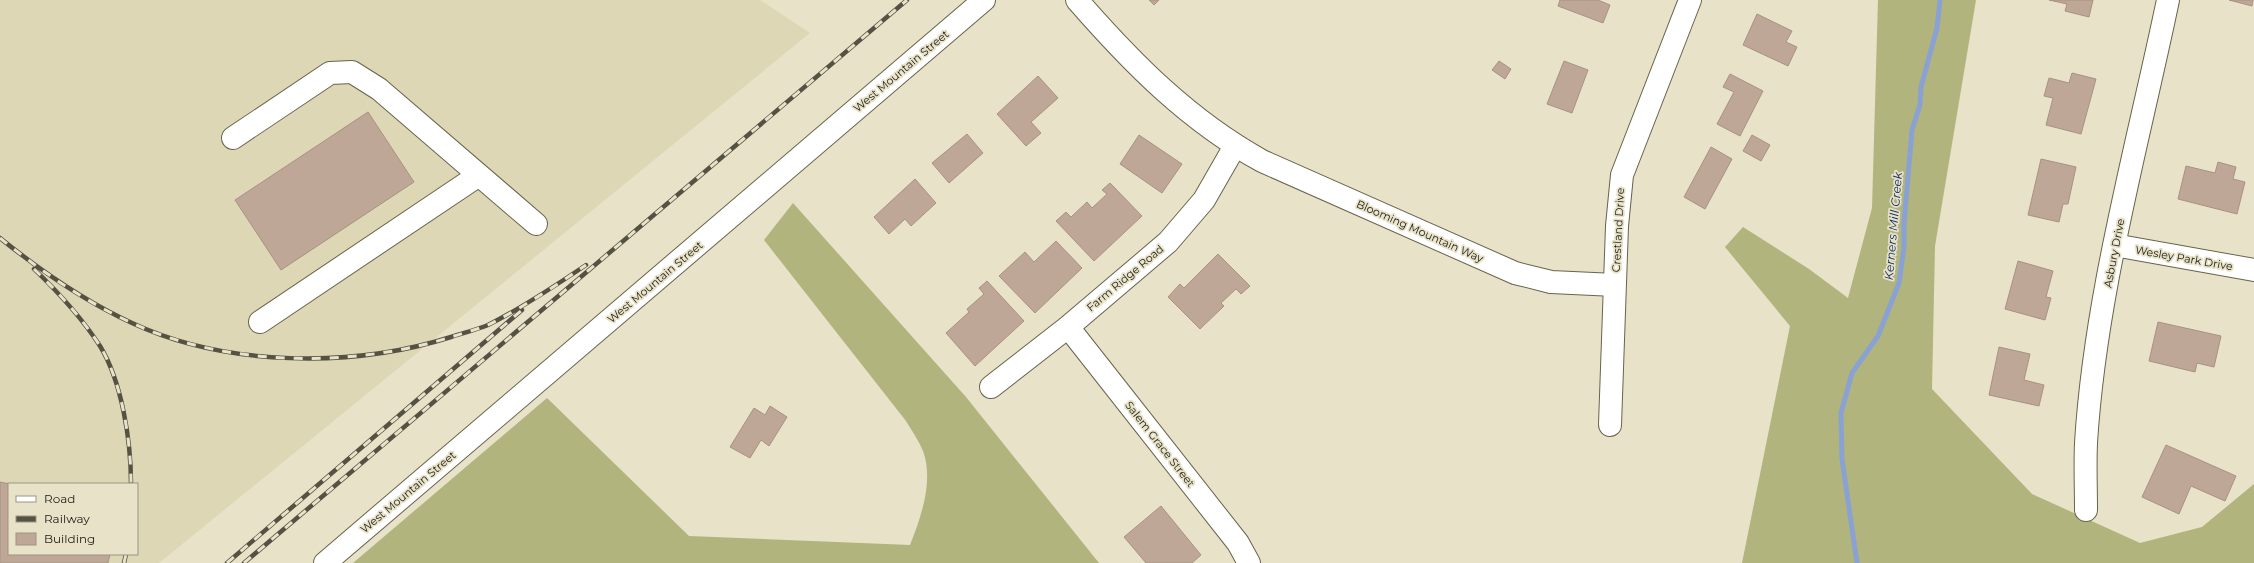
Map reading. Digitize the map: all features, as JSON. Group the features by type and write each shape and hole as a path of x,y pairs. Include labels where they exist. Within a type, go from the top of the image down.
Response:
{"street":[{"name":"West Mountain Street","path":"325,563 984,0"},
{"name":"Blooming Mountain Way","path":"1078,0 1124,54 1192,115 1234,146 1262,161 1515,273 1551,282 1615,284"},
{"name":"Crestland Drive","path":"1610,425 1618,196 1622,175 1690,0"},
{"name":"Asbury Drive","path":"2086,510 2086,443 2093,378 2114,245 2168,0"},
{"path":"233,138 330,73 352,72 379,89 536,224"},
{"name":"Farm Ridge Road","path":"991,387 1068,327 1168,242 1204,200 1234,146"},
{"path":"260,322 479,175"},
{"name":"Wesley Park Drive","path":"2114,245 2254,270"},
{"name":"Salem Grace Street","path":"1068,327 1238,543 1249,563"}],"shaded area":[{"path":"0,0 760,0 810,33 159,563 0,563"}],"green space":[{"path":"1878,0 1976,0 1935,246 1932,389 2032,494 2140,543 2202,527 2254,484 2254,563 1742,563 1790,326 1725,247 1743,227 1809,269 1848,298 1872,208"},
{"path":"793,203 966,397 1099,563 353,563 547,398 689,536 910,545 922,511 927,487 926,463 923,451 906,421 764,240"}],"building":[{"path":"1149,0 1159,0 1154,5"},
{"path":"1560,0 1598,0 1610,5 1603,23 1558,6"},
{"path":"2049,0 2093,0 2089,17 2065,11 2067,4"},
{"path":"2229,0 2253,0 2252,6"},
{"path":"1757,14 1792,31 1786,42 1797,47 1788,66 1743,45"},
{"path":"1499,61 1511,69 1505,79 1492,70"},
{"path":"1564,61 1588,70 1572,113 1547,104"},
{"path":"2072,73 2096,79 2081,134 2046,125 2053,98 2044,96 2049,78 2069,83"},
{"path":"1730,74 1763,91 1740,136 1717,124 1734,92 1723,87"},
{"path":"1038,76 1058,98 1031,122 1041,133 1026,146 997,114"},
{"path":"368,112 414,182 281,270 235,200"},
{"path":"967,134 983,153 949,183 932,163"},
{"path":"1139,135 1182,164 1162,193 1120,164"},
{"path":"1752,135 1770,145 1761,161 1743,151"},
{"path":"1711,147 1732,159 1705,209 1684,197"},
{"path":"2041,159 2076,167 2068,204 2063,204 2059,222 2028,215"},
{"path":"2218,162 2236,167 2233,179 2245,182 2237,214 2178,199 2186,166 2215,173"},
{"path":"915,179 936,203 911,226 905,219 889,234 874,217"},
{"path":"1110,183 1142,216 1094,261 1056,221 1066,212 1071,217 1087,202 1092,208 1107,194 1102,190"},
{"path":"1056,241 1082,268 1035,313 999,276 1025,252 1034,262"},
{"path":"1218,254 1250,286 1241,294 1236,289 1221,303 1224,306 1200,329 1168,297 1180,284 1184,288"},
{"path":"2018,261 2053,271 2046,297 2051,298 2045,320 2005,309"},
{"path":"987,281 1024,321 975,366 946,333 969,312 967,309 984,294 979,288"},
{"path":"2158,322 2221,336 2214,367 2197,363 2195,372 2149,361"},
{"path":"1999,347 2030,354 2024,380 2044,385 2039,406 1989,395"},
{"path":"770,406 787,417 769,446 761,440 750,458 730,447 754,408 765,415"},
{"path":"2166,445 2236,476 2225,501 2191,486 2179,514 2142,497"},
{"path":"0,482 8,484 8,555 110,555 108,563 0,563"},
{"path":"1161,506 1201,555 1192,563 1146,563 1124,537"}],"waterway":[{"name":"Kerners Mill Creek","path":"1857,563 1842,459 1841,413 1852,373 1878,336 1899,283 1904,247 1904,224 1912,130 1920,105 1921,87 1937,28 1940,0"}],"railway":[{"path":"244,563 907,0"},
{"path":"0,238 63,285 132,323 169,338 208,348 248,355 290,358 332,358 373,354 413,347 474,330 488,325 513,311 586,265"},
{"path":"34,269 78,315 100,346 108,361 124,412 131,467 131,483"},
{"path":"227,563 522,310"},
{"path":"124,563 126,555"}]}
